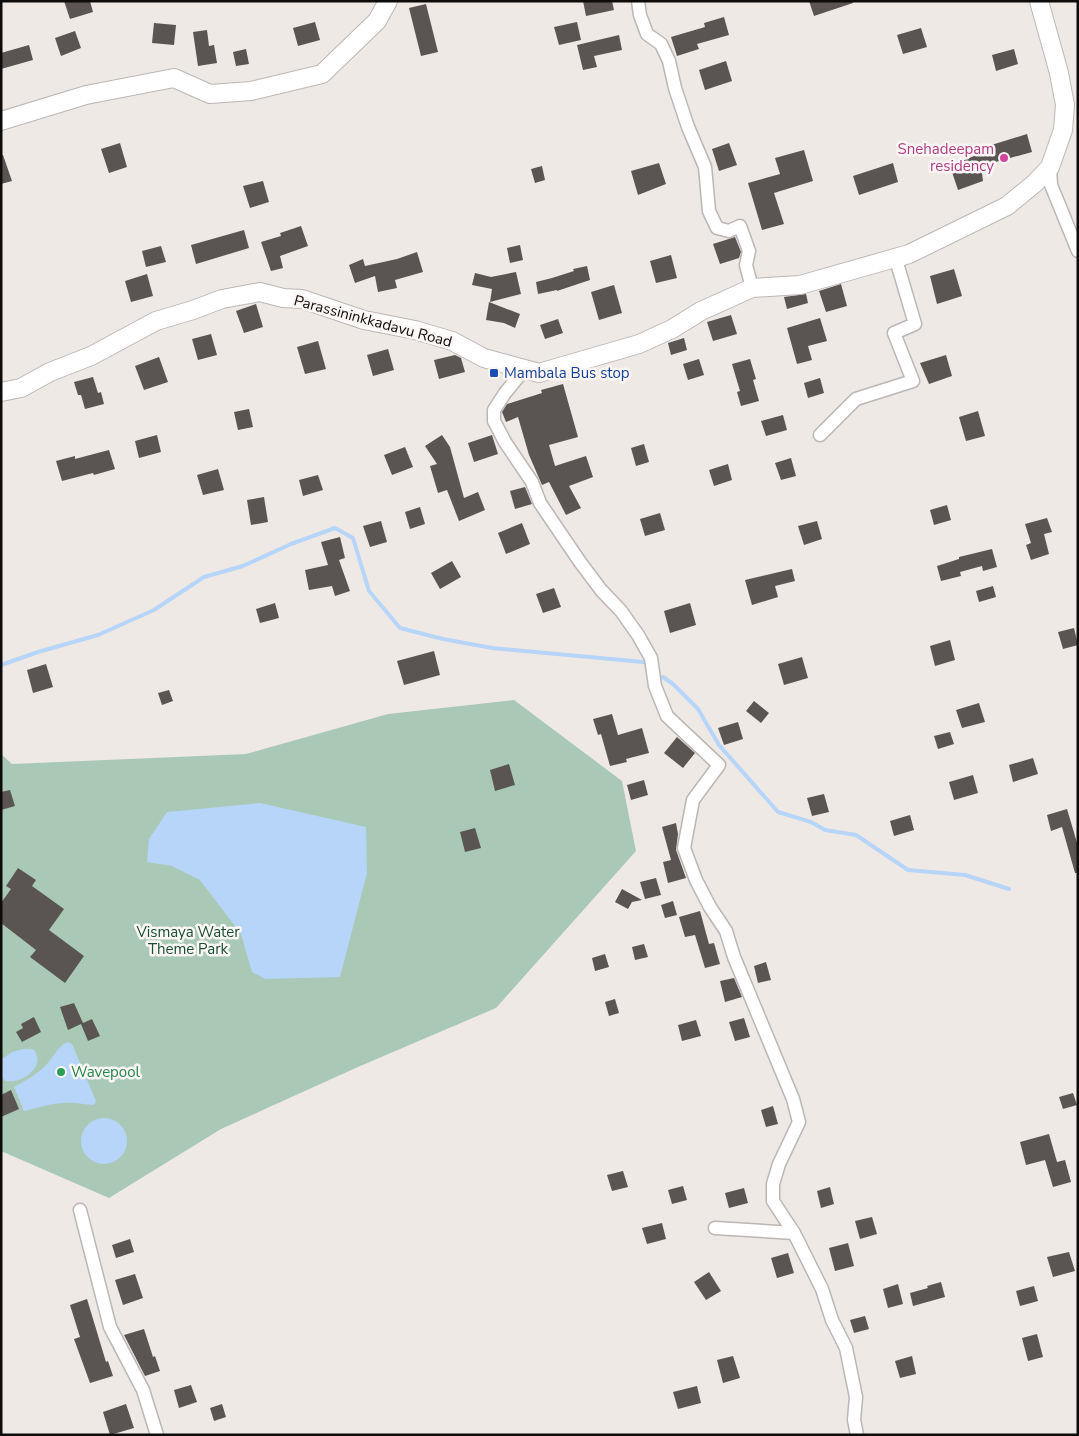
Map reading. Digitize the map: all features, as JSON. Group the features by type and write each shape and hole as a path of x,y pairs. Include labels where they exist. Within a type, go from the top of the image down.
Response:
{"main road":[{"path":"1,121 86,95 174,78 210,94 250,91 322,74 377,21 388,1"},
{"name":"Parassininkkadavu Road","path":"1,392 21,388 50,372 91,356 156,321 193,310 222,298 260,292 283,298 302,299 364,320 415,330 452,341 484,358 539,373 638,344 672,329 701,310 752,288 800,286 910,254 1008,206 1035,183 1050,166 1063,130 1065,105 1059,73 1039,1"}],"street":[{"path":"638,1 640,16 647,34 660,44 669,60 675,88 688,127 705,167 709,211 717,228 729,231 740,226 746,238 749,251 746,265 752,288"},
{"path":"1050,166 1051,185 1078,250"},
{"path":"820,435 856,399 913,381 894,333 915,324 897,263 910,254"},
{"path":"524,370 494,410 494,421 505,442 532,482 540,504 580,562 601,590 621,611 638,635 651,658 655,686 667,716 719,765 693,800 684,848 696,880 710,907 726,931 734,957 793,1099 799,1122 779,1164 773,1184 773,1201 794,1233 822,1289 832,1320 846,1348 856,1397 854,1420 857,1435"},
{"path":"80,1210 110,1327 143,1390 157,1435"},
{"path":"715,1228 794,1233"}],"green space":[{"name":"Vismaya Water Theme Park","path":"514,700 622,781 636,851 496,1008 358,1067 221,1129 109,1198 1,1151 1,754 12,764 246,754 388,714"}],"water":[{"path":"260,803 366,827 367,873 340,977 265,979 252,972 241,934 200,880 172,866 147,862 149,839 167,812"},
{"name":"Wavepool","path":"67,1042 72,1044 96,1101 94,1105 60,1103 24,1111 14,1087 42,1069 60,1047"},
{"path":"33,1049 38,1058 35,1068 28,1076 15,1081 5,1081 1,1076 1,1060 12,1052"},
{"path":"100,1118 108,1118 117,1122 123,1128 127,1141 123,1154 117,1160 108,1164 100,1164 91,1160 85,1154 81,1145 81,1137 85,1128 91,1122"}],"building":[{"path":"64,1 90,1 93,12 70,19"},
{"path":"583,1 612,1 614,10 586,16"},
{"path":"809,1 853,1 853,3 814,16"},
{"path":"426,4 438,52 421,56 409,8"},
{"path":"724,17 729,35 697,44 699,49 677,56 671,37 705,27 704,23"},
{"path":"315,22 320,40 298,46 293,28"},
{"path":"577,22 581,40 559,45 554,27"},
{"path":"154,23 176,25 174,45 152,43"},
{"path":"921,28 927,47 903,54 897,35"},
{"path":"207,30 209,46 214,45 217,63 198,66 193,32"},
{"path":"75,31 81,48 61,56 55,38"},
{"path":"619,35 622,50 594,56 597,67 583,70 577,45"},
{"path":"29,45 33,60 1,69 1,53"},
{"path":"246,49 249,64 236,66 233,52"},
{"path":"1014,49 1018,64 996,71 992,55"},
{"path":"726,61 732,81 705,90 699,70"},
{"path":"1027,134 1032,152 981,166 983,181 958,190 950,166 986,151 985,147"},
{"path":"120,143 127,167 109,173 101,149"},
{"path":"729,143 737,165 719,171 712,149"},
{"path":"804,150 813,181 774,193 784,224 762,230 748,183 780,174 775,158"},
{"path":"1,155 3,155 12,181 1,184"},
{"path":"659,163 666,184 638,195 631,171"},
{"path":"893,163 898,182 859,195 853,176"},
{"path":"542,166 545,180 535,183 531,169"},
{"path":"263,181 269,202 250,208 243,186"},
{"path":"301,226 308,246 280,256 283,268 271,271 261,242 281,236 280,233"},
{"path":"244,230 249,248 196,264 191,245"},
{"path":"735,237 741,252 739,258 720,264 713,244"},
{"path":"520,245 523,260 510,263 507,248"},
{"path":"161,246 166,262 146,267 142,251"},
{"path":"417,252 423,272 395,280 397,288 378,292 375,276 355,283 349,265 363,259 365,266 397,259"},
{"path":"671,255 677,278 656,283 650,261"},
{"path":"587,266 590,280 557,291 538,294 536,282"},
{"path":"954,269 962,296 937,304 930,276"},
{"path":"516,272 521,294 490,302 492,289 472,285 475,273 491,277"},
{"path":"147,274 153,296 131,302 125,281"},
{"path":"841,284 847,306 826,312 819,291"},
{"path":"614,285 622,313 599,320 591,292"},
{"path":"806,294 808,303 787,309 784,297"},
{"path":"489,302 520,314 515,328 504,323 486,320"},
{"path":"256,304 263,327 244,333 236,311"},
{"path":"731,315 737,334 713,341 707,322"},
{"path":"820,318 827,341 808,346 812,360 797,364 787,328"},
{"path":"558,319 563,333 545,339 540,325"},
{"path":"211,334 217,355 198,360 192,339"},
{"path":"684,338 687,350 671,355 668,343"},
{"path":"318,341 326,369 305,374 297,347"},
{"path":"388,349 394,370 373,376 367,355"},
{"path":"455,355 461,358 465,372 439,379 434,360"},
{"path":"946,355 952,376 929,384 920,363"},
{"path":"159,357 168,382 144,390 135,366"},
{"path":"699,359 704,375 688,380 683,364"},
{"path":"750,359 756,379 753,380 759,401 741,406 737,392 740,391 732,364"},
{"path":"93,377 98,393 101,392 104,404 85,409 81,395 78,395 74,382"},
{"path":"820,378 824,393 808,398 804,383"},
{"path":"563,384 578,437 549,445 555,466 586,456 593,477 569,486 581,508 566,515 549,482 542,485 529,455 518,417 506,422 502,412 507,404 542,393 541,390"},
{"path":"249,409 253,427 238,430 234,412"},
{"path":"978,411 985,436 966,441 959,417"},
{"path":"783,415 787,430 766,436 761,421"},
{"path":"157,435 161,452 139,458 135,441"},
{"path":"442,435 450,447 464,498 478,492 485,510 459,521 447,490 438,493 430,466 437,464 425,446"},
{"path":"492,435 498,454 474,462 468,443"},
{"path":"644,444 649,462 636,466 631,448"},
{"path":"405,447 413,467 392,475 384,455"},
{"path":"109,450 115,469 62,481 56,461 75,456 75,459"},
{"path":"791,458 796,476 781,480 775,463"},
{"path":"728,464 732,480 714,486 709,470"},
{"path":"218,469 224,490 203,495 197,475"},
{"path":"318,475 323,490 303,496 299,480"},
{"path":"525,487 532,504 515,509 510,491"},
{"path":"264,497 268,522 251,525 247,500"},
{"path":"947,505 951,520 934,525 930,510"},
{"path":"420,507 425,524 410,529 405,512"},
{"path":"660,513 665,530 645,536 640,519"},
{"path":"1047,518 1052,532 1044,534 1049,554 1031,560 1026,545 1031,543 1025,524"},
{"path":"381,521 387,542 370,547 363,526"},
{"path":"817,521 822,539 804,545 798,526"},
{"path":"522,523 530,544 506,554 498,533"},
{"path":"340,537 345,558 339,560 350,591 335,596 332,586 309,590 305,570 328,565 321,542"},
{"path":"992,549 997,567 983,571 982,566 960,572 961,576 941,581 937,566 959,559 959,557"},
{"path":"452,561 461,577 440,589 431,573"},
{"path":"792,569 795,581 775,586 778,597 752,605 745,580"},
{"path":"993,586 996,597 979,602 976,591"},
{"path":"554,588 561,607 543,613 536,594"},
{"path":"275,603 279,618 260,623 256,609"},
{"path":"690,603 696,625 670,633 664,611"},
{"path":"1074,628 1078,645 1063,649 1058,632"},
{"path":"950,640 955,660 935,666 930,646"},
{"path":"434,651 440,675 404,685 397,661"},
{"path":"802,657 808,678 784,685 778,664"},
{"path":"46,664 53,687 33,693 27,670"},
{"path":"169,690 173,701 162,705 158,693"},
{"path":"754,701 769,713 761,723 746,711"},
{"path":"979,703 985,722 962,728 956,710"},
{"path":"612,714 618,735 642,728 649,753 626,759 627,762 610,766 601,734 598,735 593,719"},
{"path":"738,722 743,739 724,745 718,728"},
{"path":"950,732 954,744 938,749 934,736"},
{"path":"677,737 695,753 683,768 664,753"},
{"path":"1033,758 1038,774 1013,782 1009,765"},
{"path":"509,764 515,785 495,791 490,770"},
{"path":"973,775 978,793 954,800 949,782"},
{"path":"644,780 648,795 631,800 627,785"},
{"path":"10,790 15,806 1,810 1,792"},
{"path":"824,794 829,812 812,816 807,798"},
{"path":"1067,809 1078,846 1078,873 1075,873 1062,827 1051,831 1047,815"},
{"path":"910,815 914,830 894,836 890,821"},
{"path":"676,823 678,834 676,850 686,878 668,883 663,862 671,860 662,827"},
{"path":"475,828 481,848 465,852 460,832"},
{"path":"18,868 36,880 32,886 64,909 49,930 84,956 65,983 30,957 36,950 1,923 1,903 11,889 6,886"},
{"path":"656,878 661,895 645,899 640,882"},
{"path":"622,889 642,900 632,902 628,909 615,902"},
{"path":"673,901 677,915 665,918 661,905"},
{"path":"700,911 709,944 714,943 720,964 705,968 695,935 685,937 679,917"},
{"path":"644,944 648,957 635,960 632,947"},
{"path":"605,954 609,967 595,971 592,958"},
{"path":"766,962 771,980 758,983 754,966"},
{"path":"734,978 742,997 725,1002 720,981"},
{"path":"615,999 619,1013 609,1016 605,1002"},
{"path":"74,1003 83,1023 92,1019 100,1036 88,1041 81,1024 68,1030 60,1007"},
{"path":"34,1017 41,1032 22,1042 16,1032 23,1028 21,1024"},
{"path":"744,1018 750,1037 735,1041 729,1022"},
{"path":"696,1020 701,1036 682,1041 678,1025"},
{"path":"11,1090 19,1109 1,1117 1,1095"},
{"path":"1073,1093 1077,1105 1063,1109 1059,1097"},
{"path":"773,1106 778,1124 766,1127 761,1110"},
{"path":"1049,1134 1057,1162 1065,1160 1071,1182 1053,1187 1045,1160 1026,1165 1020,1142"},
{"path":"623,1171 628,1187 612,1191 607,1175"},
{"path":"683,1186 687,1200 672,1204 668,1190"},
{"path":"830,1187 834,1204 821,1208 817,1191"},
{"path":"744,1188 748,1203 729,1208 725,1193"},
{"path":"872,1217 877,1234 860,1239 855,1221"},
{"path":"662,1223 666,1239 647,1244 642,1228"},
{"path":"130,1239 134,1252 116,1258 112,1245"},
{"path":"848,1243 854,1266 835,1271 829,1248"},
{"path":"1069,1252 1075,1271 1053,1277 1047,1257"},
{"path":"788,1253 794,1273 777,1278 771,1258"},
{"path":"709,1272 721,1291 706,1300 694,1282"},
{"path":"135,1274 143,1298 123,1305 115,1280"},
{"path":"941,1282 945,1297 913,1306 910,1293"},
{"path":"898,1284 903,1304 888,1308 883,1289"},
{"path":"1034,1286 1038,1301 1020,1306 1016,1291"},
{"path":"87,1299 106,1362 108,1361 113,1376 90,1383 74,1339 80,1337 70,1305"},
{"path":"865,1316 869,1329 854,1333 850,1320"},
{"path":"144,1329 153,1357 155,1356 160,1371 145,1376 124,1335"},
{"path":"1037,1334 1043,1357 1028,1361 1022,1338"},
{"path":"733,1356 740,1378 723,1383 717,1360"},
{"path":"912,1356 916,1374 900,1378 895,1361"},
{"path":"191,1385 197,1402 179,1408 174,1390"},
{"path":"697,1386 701,1403 678,1409 673,1392"},
{"path":"126,1404 134,1428 110,1435 103,1412"},
{"path":"222,1404 226,1417 214,1421 210,1408"}],"waterway":[{"path":"1,665 98,635 154,610 204,577 243,566 291,544 335,528 353,538 369,591 400,628 443,639 492,648 643,662"},
{"path":"663,677 673,684 698,709 719,745 778,812 811,822 825,830 856,835 908,870 965,875 1009,889"}],"place":[{"name":"Snehadeepam residency","path":"1004,158"},
{"name":"Mambala Bus stop","path":"494,373"},
{"name":"Wavepool","path":"61,1072"}]}
